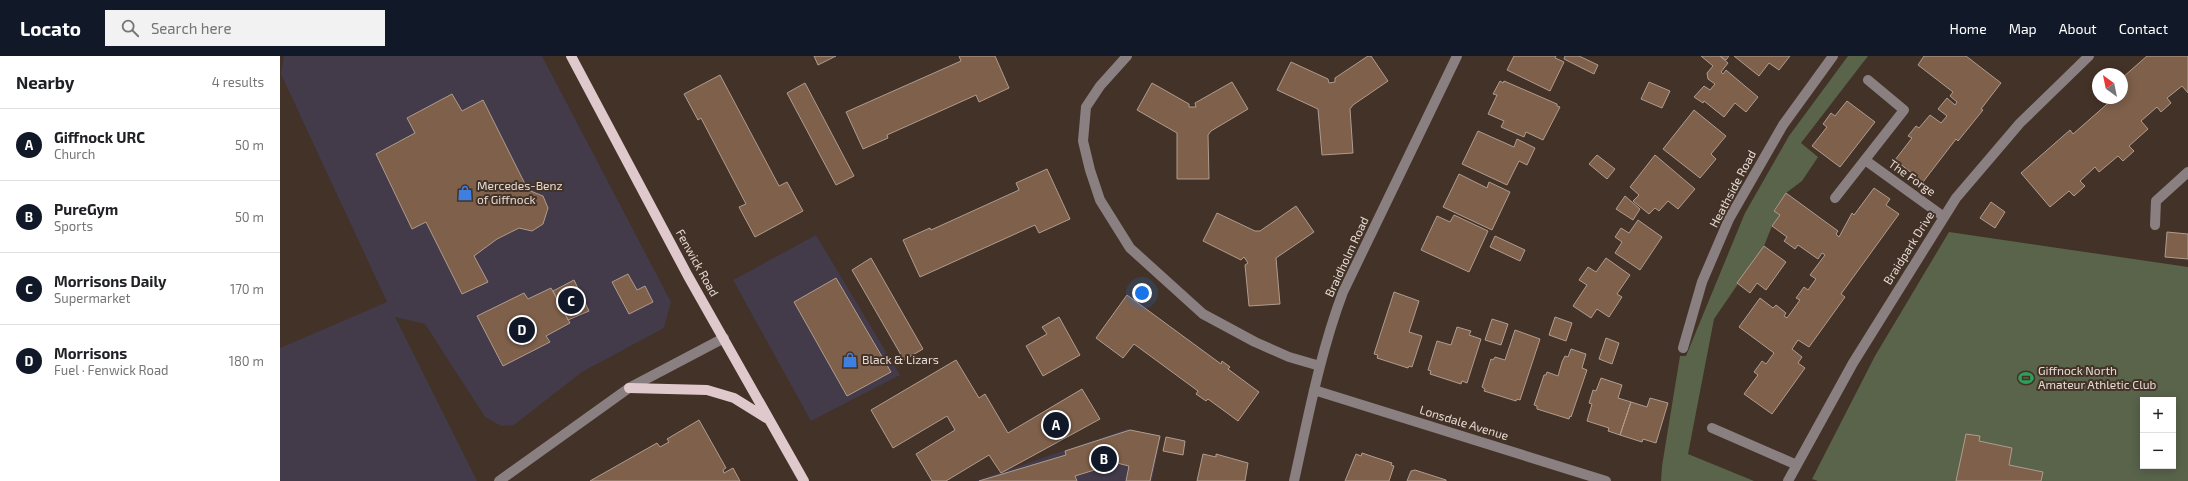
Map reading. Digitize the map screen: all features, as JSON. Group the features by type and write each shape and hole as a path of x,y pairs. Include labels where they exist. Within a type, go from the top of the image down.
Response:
{"main road":[{"name":"Fenwick Road","path":"571,56 724,338 804,481"},
{"path":"629,388 707,390 734,398 769,420"}],"street":[{"path":"1126,56 1100,86 1086,107 1083,140 1090,170 1100,200 1130,248 1203,314 1255,342 1289,356 1320,366"},
{"name":"Braidholm Road","path":"1294,481 1320,366 1332,322 1343,292 1457,56"},
{"name":"Heathside Road","path":"1683,348 1702,282 1730,219 1783,125 1833,56"},
{"name":"Braidpark Drive","path":"1788,481 1853,363 1956,198 2020,123 2088,56"},
{"path":"1835,198 1904,110 1868,80"},
{"name":"The Forge","path":"1865,160 1944,217"},
{"path":"2156,225 2156,201 2188,172"},
{"path":"499,481 629,388 724,338"},
{"name":"Lonsdale Avenue","path":"1314,390 1606,481"},
{"path":"1712,428 1797,465"}],"shaded area":[{"path":"284,56 542,56 671,302 664,328 582,372 514,425 501,426 485,417 425,324 395,317 477,481 280,481 280,348 387,302 281,74"},
{"path":"816,235 900,375 811,421 733,280"},
{"path":"1127,429 1161,436 1152,481 975,481"}],"green space":[{"path":"1848,56 1868,56 1801,143 1818,157 1802,181 1786,193 1774,210 1780,215 1772,226 1764,246 1714,319 1688,454 1754,481 1661,481 1662,466 1680,356 1686,356 1745,213 1789,136"},
{"name":"Giffnock North Amateur Athletic Club","path":"1949,232 2188,267 2188,481 1818,481 1812,479 1875,356"}],"building":[{"path":"814,56 836,56 818,65"},
{"path":"959,56 995,56 1009,88 979,102 976,95 887,135 888,138 863,149 846,112 961,61"},
{"path":"1368,56 1371,56 1388,81 1353,105 1350,109 1353,153 1322,155 1318,109 1277,90 1291,62 1328,79 1329,83 1335,82 1335,78"},
{"path":"1514,56 1556,56 1555,58 1564,62 1550,91 1507,70"},
{"path":"1565,56 1579,56 1598,65 1594,74 1564,59"},
{"path":"1701,56 1720,56 1728,63 1721,72 1723,74 1726,70 1758,97 1746,112 1735,103 1724,117 1704,101 1703,103 1694,97 1704,86 1710,90 1715,84 1708,79 1707,73 1713,66"},
{"path":"1720,56 1729,56 1726,60"},
{"path":"1734,56 1790,56 1779,70 1769,63 1759,76"},
{"path":"1924,56 1966,56 2001,83 1981,109 1983,110 1958,141 1956,139 1923,182 1895,160 1912,138 1908,136 1916,126 1919,128 1930,115 1941,123 1947,116 1938,109 1947,98 1955,105 1957,102 1950,96 1953,92 1918,65"},
{"path":"2147,56 2188,56 2188,93 2182,86 2167,98 2171,103 2161,112 2157,107 2141,121 2148,129 2129,146 2134,151 2123,161 2118,156 2099,172 2095,167 2080,181 2085,186 2074,196 2069,191 2050,207 2021,173 2070,130 2073,134 2107,104 2128,104 2128,73"},
{"path":"720,75 779,186 787,182 803,211 755,237 739,207 746,204 701,118 698,120 684,94"},
{"path":"1500,81 1503,83 1504,81 1557,104 1557,106 1560,107 1543,140 1526,132 1524,137 1501,127 1504,121 1488,114 1497,95 1493,94"},
{"path":"1232,82 1248,109 1211,131 1208,135 1209,179 1177,179 1177,133 1137,110 1152,83 1189,104 1189,107 1196,107 1195,103"},
{"path":"1649,82 1670,91 1662,108 1641,99"},
{"path":"805,83 854,176 836,185 787,93"},
{"name":"Mercedes-Benz of Giffnock","path":"452,94 462,111 483,100 528,190 543,196 548,208 543,224 532,231 519,228 497,239 474,256 488,282 462,294 426,222 412,229 376,154 415,133 407,118"},
{"path":"1847,101 1875,122 1840,167 1812,146 1827,127 1823,124 1831,113 1835,116"},
{"path":"1694,110 1726,136 1711,154 1716,159 1700,178 1663,149"},
{"path":"1478,131 1514,147 1517,139 1535,148 1527,165 1519,161 1507,185 1462,164"},
{"path":"1597,155 1615,169 1607,179 1589,164"},
{"path":"1655,155 1695,189 1678,209 1668,201 1659,211 1655,208 1649,214 1633,201 1639,195 1630,187"},
{"path":"1047,169 1070,219 1039,233 1035,225 920,277 903,240 930,228 931,230 1019,190 1016,183"},
{"path":"1459,174 1487,188 1489,182 1510,192 1492,230 1443,207"},
{"path":"1874,188 1890,199 1886,205 1899,214 1841,294 1845,297 1809,347 1798,340 1792,349 1802,357 1798,363 1805,368 1772,414 1744,394 1758,375 1754,372 1762,361 1766,364 1774,353 1739,327 1760,298 1773,308 1776,305 1786,313 1784,316 1787,318 1800,300 1796,298 1804,287 1808,290 1816,279 1810,275 1825,255 1822,253 1818,259 1798,245 1795,249 1784,241 1787,237 1772,226 1780,215 1774,211 1786,193 1838,231 1836,234 1839,237 1852,213 1854,215"},
{"path":"1625,196 1640,209 1633,220 1616,209"},
{"path":"1991,202 2005,212 1995,228 1980,218"},
{"path":"1296,206 1314,232 1276,258 1280,304 1249,306 1245,265 1248,263 1244,257 1241,260 1203,241 1217,213 1255,231 1260,231"},
{"path":"1454,215 1488,231 1469,272 1421,250 1437,216 1450,222"},
{"path":"1638,220 1662,237 1640,270 1615,253 1622,242 1615,237 1621,228 1629,233"},
{"path":"2167,232 2188,234 2188,259 2165,257"},
{"path":"1495,236 1525,250 1520,261 1490,247"},
{"path":"1764,246 1786,262 1766,290 1757,283 1750,293 1737,283"},
{"path":"871,258 923,349 904,360 852,270"},
{"path":"1606,258 1630,275 1617,294 1622,297 1609,317 1597,309 1591,318 1573,306 1587,285 1579,280 1588,267 1596,272"},
{"path":"628,274 637,290 645,286 653,302 629,314 612,282"},
{"path":"836,278 891,372 847,396 794,302"},
{"path":"574,280 589,311 568,320 553,291"},
{"path":"551,288 570,323 546,336 550,342 503,366 477,316 524,293 528,299"},
{"path":"1394,292 1419,301 1409,332 1422,336 1412,367 1409,366 1408,368 1377,358 1378,355 1374,354"},
{"path":"1127,295 1221,364 1222,361 1230,367 1228,369 1259,392 1238,421 1208,399 1206,401 1196,394 1198,391 1134,344 1123,358 1096,338"},
{"path":"1059,317 1080,355 1043,376 1026,346 1047,334 1042,327"},
{"path":"1555,317 1572,323 1566,341 1549,335"},
{"path":"1492,319 1508,324 1501,345 1485,340"},
{"path":"1457,327 1471,331 1469,335 1481,339 1467,383 1462,381 1461,384 1430,374 1431,371 1428,370 1437,341 1451,345"},
{"path":"1515,330 1540,339 1520,400 1517,399 1516,401 1484,391 1485,389 1482,387 1491,359 1493,360 1495,357 1505,360"},
{"path":"1606,338 1619,343 1612,364 1599,359"},
{"path":"1571,349 1586,354 1582,368 1587,370 1569,419 1537,409 1537,406 1534,405 1544,375 1546,375 1547,372 1558,376 1562,362 1565,356 1568,357"},
{"path":"956,360 979,398 985,394 1008,433 1082,389 1100,419 1001,473 989,455 946,481 932,481 916,454 955,430 947,416 893,448 871,410"},
{"path":"1601,378 1622,385 1618,398 1631,402 1620,435 1608,431 1609,428 1587,421 1592,404 1589,403 1593,390 1596,391"},
{"path":"1650,398 1668,403 1656,443 1643,439 1642,442 1620,435 1631,402 1647,407"},
{"path":"699,420 726,468 723,470 724,473 733,468 740,481 590,481 657,443 660,447 669,442 667,439"},
{"path":"1130,430 1160,436 1150,481 1126,481 1129,466 1117,463 1075,476 1077,481 979,481 1066,455 1065,451"},
{"path":"1966,434 1980,436 1979,441 2012,448 2009,465 2043,472 2041,481 1956,481"},
{"path":"1166,437 1185,441 1183,455 1163,451"},
{"path":"1362,453 1392,463 1391,465 1394,466 1389,481 1345,481 1356,454 1361,456"},
{"path":"1203,454 1216,457 1216,454 1248,463 1245,481 1197,481"},
{"path":"1415,470 1446,481 1407,481 1411,471"}],"place":[{"name":"Mercedes-Benz of Giffnock","path":"465,193"},
{"name":"Morrisons Daily","path":"571,301"},
{"name":"Morrisons","path":"522,330"},
{"name":"Black & Lizars","path":"850,360"},
{"name":"Giffnock North Amateur Athletic Club","path":"2026,378"},
{"name":"Giffnock URC","path":"1056,425"},
{"name":"PureGym","path":"1104,459"}]}
